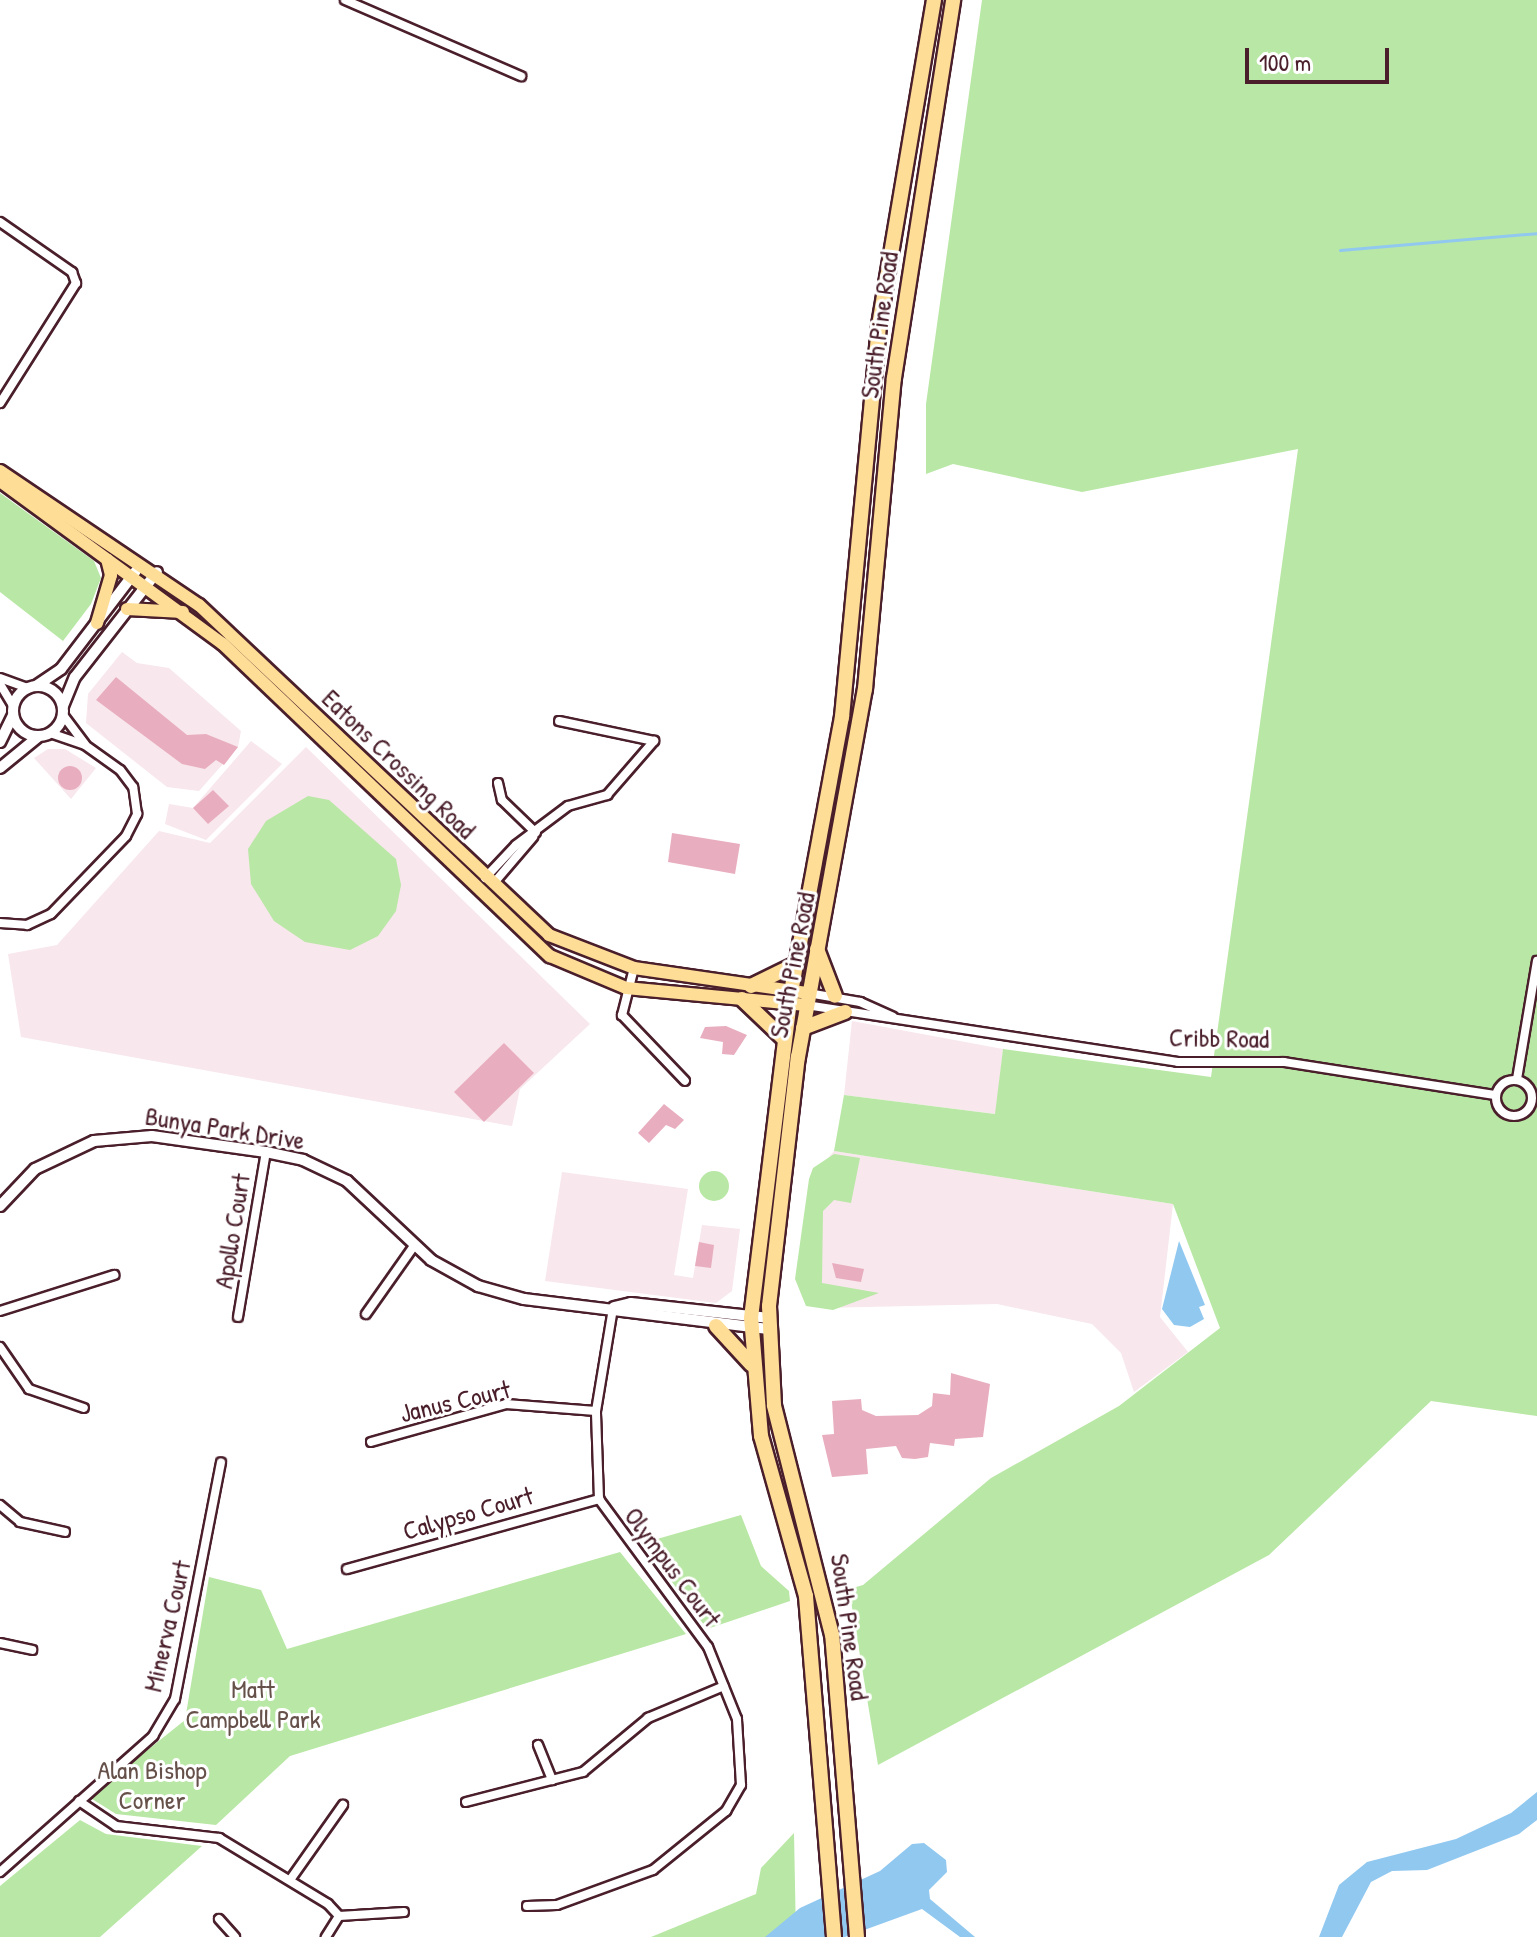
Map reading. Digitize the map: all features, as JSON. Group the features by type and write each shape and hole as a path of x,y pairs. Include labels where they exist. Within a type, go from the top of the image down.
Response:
{"highway":[{"name":"South Pine Road","path":"834,1937 806,1596 761,1436 751,1364 750,1323 790,998 842,717 879,325 934,0"},
{"name":"South Pine Road","path":"857,1937 830,1625 778,1425 768,1324 807,999 865,689 894,378 953,0"},
{"path":"817,949 835,996"},
{"path":"784,1039 746,992 796,964"},
{"path":"803,1028 845,1012"},
{"path":"716,1326 751,1364"}],"main road":[{"name":"Eatons Crossing Road","path":"0,471 157,572 224,627 489,881 558,940 634,968 746,992 790,998"},
{"name":"Eatons Crossing Road","path":"0,481 183,612 542,950 585,975 626,988 746,992"},
{"path":"97,623 111,575 107,559"},
{"path":"127,609 143,605 183,612"},
{"name":"Cribb Road","path":"790,998 807,999"}],"street":[{"path":"352,1 521,76"},
{"path":"0,222 72,272 76,283 0,403"},
{"path":"0,742 13,710 32,687 58,672 142,562"},
{"path":"0,768 44,735 63,710 75,677 157,572"},
{"path":"0,681 19,728 85,745"},
{"path":"0,681 50,689 85,745 133,787 135,821 51,914 24,925 0,923"},
{"path":"489,881 536,833 568,806 607,795 654,741 559,721"},
{"path":"498,783 502,800 536,833"},
{"path":"1517,1079 1537,961"},
{"path":"634,968 626,988 622,1015 630,1028 685,1081"},
{"name":"Cribb Road","path":"807,999 835,996 894,1017"},
{"name":"Cribb Road","path":"807,999 845,1012 1178,1062 1284,1062 1495,1095"},
{"path":"1517,1079 1531,1090 1535,1101 1526,1112 1508,1115 1495,1095 1501,1084 1517,1079"},
{"name":"Bunya Park Drive","path":"0,1206 35,1169 94,1141 152,1136 266,1152 303,1160 347,1181 414,1246 454,1275 504,1295 614,1307 716,1326 750,1323"},
{"name":"Apollo Court","path":"238,1317 266,1152"},
{"path":"366,1314 414,1246"},
{"path":"0,1311 114,1275"},
{"name":"Bunya Park Drive","path":"614,1307 631,1303 768,1324"},
{"name":"Olympus Court","path":"527,1906 557,1905 653,1870 726,1811 741,1785 737,1719 724,1686 690,1618 599,1499 596,1411 614,1307"},
{"path":"0,1347 29,1389 84,1408"},
{"name":"Janus Court","path":"371,1442 506,1404 596,1411"},
{"name":"Minerva Court","path":"0,1872 153,1736 175,1699 221,1462"},
{"name":"Calypso Court","path":"347,1569 599,1499"},
{"path":"0,1505 20,1522 65,1532"},
{"path":"0,1643 32,1650"},
{"path":"466,1802 583,1772 648,1718 724,1686"},
{"path":"538,1745 552,1780"},
{"path":"79,1801 116,1826 219,1838 290,1880 339,1916 404,1912"},
{"path":"290,1880 343,1805"},
{"path":"326,1937 339,1916"},
{"path":"219,1919 235,1937"}],"shaded area":[{"path":"122,652 137,663 169,668 241,731 238,747 199,791 167,787 86,723 88,694"},
{"path":"251,741 282,764 206,840 165,824 169,804 193,808"},
{"path":"306,747 590,1024 520,1089 512,1126 21,1037 8,954 57,945 159,831 210,843"},
{"path":"48,749 65,749 96,768 71,799 34,758"},
{"path":"852,1021 1003,1049 996,1114 844,1095"},
{"path":"834,1151 1173,1204 1160,1317 1188,1352 1134,1392 1121,1353 1092,1324 997,1304 822,1308 815,1174"},
{"path":"562,1172 688,1189 674,1275 693,1278 702,1225 740,1229 732,1291 716,1303 545,1281"}],"green space":[{"path":"982,0 1537,0 1537,1416 1431,1401 1269,1555 878,1765 849,1589 863,1585 991,1478 1119,1406 1220,1328 1173,1204 834,1151 844,1095 995,1114 1003,1049 1211,1077 1298,449 1082,492 953,464 926,474 926,404"},
{"path":"0,493 94,561 101,578 91,604 63,641 0,592"},
{"path":"308,796 329,800 396,859 401,885 396,911 378,936 350,950 305,942 274,921 251,884 248,849 266,821"},
{"path":"834,1154 860,1158 851,1203 834,1200 823,1211 822,1283 879,1293 833,1310 806,1306 795,1279 809,1179 813,1168"},
{"path":"714,1171 725,1175 729,1186 725,1197 714,1201 703,1197 699,1186 703,1175"},
{"path":"741,1515 761,1566 789,1591 790,1601 707,1629 643,1543"},
{"name":"Matt Campbell Park","path":"620,1552 686,1634 290,1756 216,1825 116,1814 89,1797 185,1720 209,1577 261,1590 287,1649"},
{"path":"80,1820 106,1834 202,1846 100,1937 0,1937 0,1886"},
{"path":"794,1833 796,1937 651,1937 756,1894 761,1868"}],"water":[{"path":"1179,1241 1205,1305 1199,1307 1204,1319 1190,1327 1174,1325 1162,1309"},
{"path":"1537,1792 1537,1820 1519,1834 1427,1870 1392,1871 1371,1882 1342,1937 1319,1937 1339,1885 1367,1862 1456,1839 1511,1813"},
{"path":"924,1843 946,1860 947,1872 929,1890 930,1899 975,1937 960,1937 922,1909 845,1937 765,1937 800,1908 880,1871 912,1844"}],"building":[{"path":"116,677 187,735 206,734 238,747 224,765 216,760 205,769 182,764 96,700"},
{"path":"70,766 79,769 82,778 79,787 70,790 61,787 58,778 61,769"},
{"path":"213,790 229,806 208,824 193,808"},
{"path":"672,833 740,844 735,874 668,862"},
{"path":"726,1026 747,1035 734,1055 722,1054 723,1042 700,1038 705,1027"},
{"path":"504,1043 534,1073 484,1122 454,1092"},
{"path":"664,1104 684,1120 675,1129 666,1125 649,1143 638,1133"},
{"path":"699,1242 714,1245 711,1268 695,1266"},
{"path":"832,1263 864,1269 861,1282 836,1278"},
{"path":"951,1373 990,1384 983,1437 955,1439 954,1446 930,1443 928,1457 915,1459 902,1458 896,1446 866,1449 868,1474 832,1477 822,1435 834,1434 832,1401 861,1399 862,1410 876,1416 918,1415 932,1406 933,1393 950,1395"}],"waterway":[{"path":"1340,250 1537,233"}],"park label":[{"name":"Alan Bishop Corner","path":"152,1785"}]}
